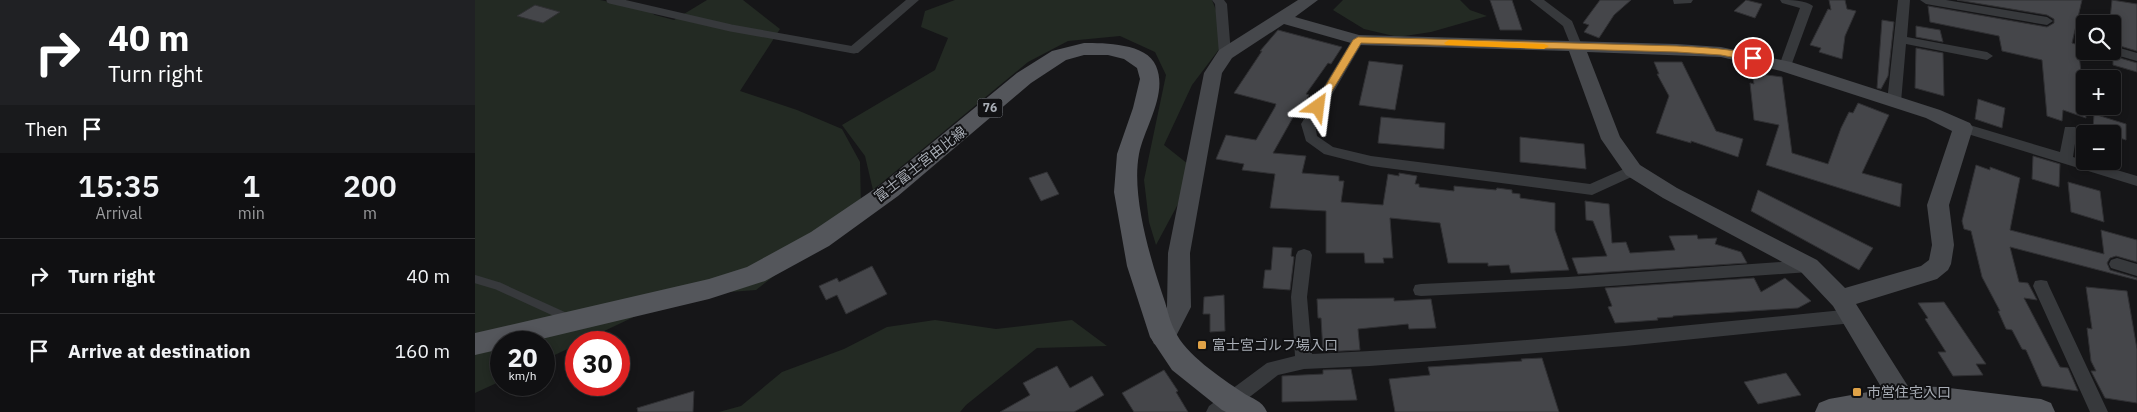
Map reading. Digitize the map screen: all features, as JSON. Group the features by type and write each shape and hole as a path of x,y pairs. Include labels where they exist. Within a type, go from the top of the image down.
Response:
{"main road":[{"name":"富士富士宮由比線","path":"475,344 709,289 756,274 820,239 890,190 1024,78 1059,55 1083,49 1108,49 1131,54 1146,65 1150,79 1144,108 1128,154 1126,192 1140,266 1163,337 1182,362 1233,408"},
{"path":"1829,412 1902,399 1941,400 2041,412"}],"street":[{"path":"854,50 913,0"},
{"path":"1219,0 1221,4 1225,54"},
{"path":"1163,337 1179,307 1179,253 1207,94 1213,73 1225,54 1310,0"},
{"path":"1536,0 1568,24 1611,138 1633,170 1670,194 1809,266 1847,307 1902,399"},
{"path":"1785,66 1807,6 1786,0"},
{"path":"1894,102 1904,0"},
{"path":"1926,0 2047,21"},
{"path":"1280,18 1358,40 1577,48 1677,49 1721,52 1785,66 1933,114 1963,128 2137,180"},
{"path":"1900,39 1987,56"},
{"path":"1358,40 1308,124 1311,138 1329,151 1371,161 1591,190 1633,170"},
{"path":"2121,52 2137,57"},
{"path":"1233,408 1273,368 1304,362 1370,359 1625,339 1847,307 1929,273 1940,264 1943,245 1938,204 1963,128"},
{"path":"2066,159 2070,130"},
{"path":"1304,256 1299,297 1304,362"},
{"path":"2117,264 2137,270"},
{"path":"1421,290 1568,283 1809,266"},
{"path":"2041,286 2099,412"}],"lane":[{"path":"610,0 684,19 854,50"},
{"path":"475,279 497,286 575,321"}],"shaded area":[{"path":"475,0 600,0 645,9 655,15 674,20 707,0 743,0 780,29 740,91 797,110 842,129 860,162 861,208 756,290 678,296 604,331 565,331 565,350 555,355 555,331 490,331 490,386 475,393"},
{"path":"955,0 1212,0 1219,18 1220,48 1192,85 1164,145 1188,164 1178,204 1156,245 1149,222 1144,180 1166,75 1155,52 1120,36 1068,41 1028,62 873,190 865,156 842,125 935,70 948,38 921,27 925,11"},
{"path":"1343,0 1460,0 1470,10 1487,16 1431,32 1398,37 1364,29 1333,10"},
{"path":"935,320 996,329 1072,320 1107,346 1037,348 966,405 960,412 719,412 741,406 782,372 844,349 887,327"}],"building":[{"path":"1490,0 1512,0 1522,30 1500,30"},
{"path":"1600,0 1631,0 1614,15 1599,38 1584,32 1589,25 1583,23"},
{"path":"1746,0 1762,4 1755,18 1734,11"},
{"path":"1829,0 1845,0 1847,9 1856,11 1845,36 1842,59 1819,52 1821,48 1810,45 1828,9 1831,10"},
{"path":"1957,0 2082,0 2079,15 2076,15 2076,26 2072,43 2076,44 2076,60 2080,60 2081,70 2076,70 2076,115 2063,110 2062,121 2047,116 2042,60 2002,51 1999,36 1930,22 1928,6 2047,27 2054,23 2054,19 2047,15"},
{"path":"2112,0 2137,4 2137,51 2121,46 2121,15 2110,15"},
{"path":"535,5 560,12 543,23 517,16"},
{"path":"1882,20 1894,22 1888,76 1881,89 1877,88"},
{"path":"1916,26 1940,30 1943,42 1916,37"},
{"path":"1278,30 1342,47 1331,64 1328,63 1306,94 1309,95 1298,113 1296,112 1273,153 1306,156 1302,173 1339,176 1339,181 1344,181 1341,202 1383,205 1388,174 1399,176 1399,173 1417,176 1415,184 1419,184 1419,187 1454,191 1454,186 1496,190 1497,188 1512,190 1512,193 1520,194 1520,198 1555,203 1555,230 1569,270 1511,273 1509,265 1488,266 1488,263 1448,263 1440,223 1390,218 1393,258 1383,258 1384,263 1365,263 1364,253 1326,253 1326,211 1270,208 1275,174 1242,170 1244,164 1216,159 1226,135 1256,140 1275,107 1276,104 1234,93 1262,51 1260,51"},
{"path":"1916,48 1943,53 1944,96 1915,88"},
{"path":"2121,58 2137,63 2137,72 2113,65 2113,60 2121,60"},
{"path":"1369,61 1403,65 1395,110 1359,105"},
{"path":"1654,62 1682,62 1716,131 1743,139 1738,157 1691,141 1691,143 1656,133 1669,96 1657,74 1659,74"},
{"path":"1752,73 1782,77 1792,153 1828,164 1841,128 1849,112 1853,113 1858,103 1889,115 1862,173 1902,184 1900,207 1766,165 1779,125 1754,120 1750,83 1754,84"},
{"path":"1978,99 2005,108 2002,128 1975,119"},
{"path":"2094,115 2126,124 2126,140 2121,138 2121,125 2093,125"},
{"path":"1381,117 1445,123 1444,149 1378,143"},
{"path":"1520,137 1584,144 1586,169 1520,162"},
{"path":"2033,156 2060,164 2059,187 2032,179"},
{"path":"1976,165 1990,170 1990,167 2020,178 2010,230 2104,254 2101,230 2137,240 2137,262 2116,256 2110,258 2107,263 2110,270 2137,278 2137,280 2010,247 2019,282 2028,283 2037,300 2024,298 2060,367 2068,368 2078,391 2042,386 2026,350 2022,349 2012,330 2006,329 1998,311 2000,311 1982,277 1971,231 1964,229 1962,221"},
{"path":"1047,172 1059,194 1041,201 1029,178"},
{"path":"2068,182 2100,191 2104,222 2071,212"},
{"path":"1758,190 1873,248 1859,270 1751,211"},
{"path":"1585,201 1609,204 1612,243 1626,242 1630,253 1675,250 1669,236 1697,235 1698,239 1717,238 1715,244 1741,252 1747,263 1578,274 1572,258 1607,256 1593,221 1586,220"},
{"path":"1273,247 1292,248 1291,256 1294,257 1290,290 1263,288 1265,270 1271,270"},
{"path":"872,266 887,294 846,314 837,295 826,300 819,286 837,278 839,282"},
{"path":"1754,278 1761,292 1785,278 1811,301 1798,308 1673,316 1657,318 1658,320 1615,323 1608,307 1612,306 1605,288"},
{"path":"2086,287 2127,291 2137,349 2137,403 2105,398 2091,371 2096,371 2091,361 2087,328 2092,329"},
{"path":"1224,295 1225,331 1210,332 1210,314 1203,314 1204,297"},
{"path":"1394,298 1394,301 1431,299 1436,328 1409,329 1408,324 1358,329 1360,350 1323,352 1321,318 1318,318 1317,299"},
{"path":"1944,302 1986,364 1976,364 1983,375 1953,376 1938,352 1946,352 1925,319 1928,318 1918,303"},
{"path":"1542,358 1559,412 1395,412 1389,379 1430,375 1428,367"},
{"path":"1057,366 1070,388 1092,376 1104,395 1074,412 1000,412 1030,395 1023,383"},
{"path":"1351,369 1357,400 1282,402 1282,376 1323,374 1323,370"},
{"path":"1164,370 1178,391 1176,392 1188,412 1134,412 1122,393"},
{"path":"1786,373 1801,395 1758,404 1744,382"},
{"path":"694,391 693,412 638,412 637,408"}],"slow traffic":[{"path":"1449,43 1544,46"}],"place":[{"name":"富士宮ゴルフ場入口","path":"1202,345"},
{"name":"市営住宅入口","path":"1857,392"}],"route":[{"path":"1318,107 1358,40 1577,48 1677,49 1721,52 1753,58"}]}
